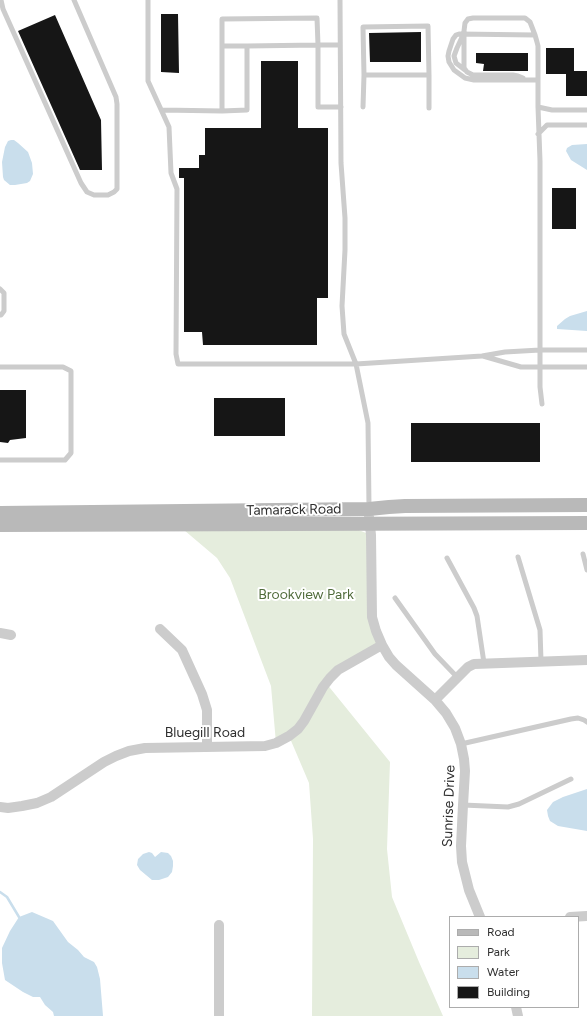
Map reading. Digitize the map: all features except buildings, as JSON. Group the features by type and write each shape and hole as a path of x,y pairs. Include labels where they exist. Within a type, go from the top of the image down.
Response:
{"street":[{"name":"Tamarack Road","path":"0,513 369,509 389,506 587,505"},
{"name":"Sunrise Drive","path":"369,509 371,535 372,617 376,631 389,657 435,700 446,713 455,728 461,744 465,771 462,862 469,890 480,916"},
{"name":"Tamarack Road","path":"0,525 587,523"},
{"path":"160,629 182,650 202,694 207,710 207,747"},
{"path":"0,633 11,635"},
{"name":"Bluegill Road","path":"0,807 8,808 22,806 37,803 51,797 104,762 129,751 145,748 266,746 276,743 289,736 304,721 323,687 338,670 382,645"},
{"path":"435,700 468,667 474,664 587,660"},
{"path":"219,925 219,1016"}],"lane":[{"path":"1,0 3,9 81,183 87,192 94,195 108,195 114,192 117,188 116,97 74,0"},
{"path":"148,0 148,81 169,127 171,173 177,189 176,354 178,364 356,364 482,356 506,352 587,350"},
{"path":"340,0 341,163 345,230 342,306 344,334 356,364 368,423 369,509"},
{"path":"222,111 222,19 317,18 318,107 341,107"},
{"path":"467,72 464,66 464,34 465,23 468,19 525,18 530,22 538,46 538,134 540,161 540,387 542,404"},
{"path":"363,107 363,27 428,26 429,108"},
{"path":"535,34 458,34 454,37 448,56 454,70 465,78 474,80 538,80"},
{"path":"464,34 456,48 454,56 456,63 467,72 473,75 513,75 521,77 525,80"},
{"path":"222,46 340,45"},
{"path":"162,110 247,110 247,46"},
{"path":"364,75 429,75"},
{"path":"538,108 552,110 587,110"},
{"path":"538,134 547,124 587,125"},
{"path":"0,289 4,293 4,311 0,315"},
{"path":"482,356 515,366 528,368 587,367"},
{"path":"0,367 63,367 71,371 71,453 65,460 0,460"},
{"path":"583,554 587,570"},
{"path":"518,557 540,630 541,661"},
{"path":"446,558 477,616 484,663"},
{"path":"395,598 435,654 458,678"},
{"path":"461,744 571,718 578,718 587,722"},
{"path":"463,805 508,807 519,804 571,779"}],"green space":[{"name":"Brookview Park","path":"356,529 371,535 372,604 382,645 326,683 390,762 387,849 392,897 443,1016 312,1016 313,839 309,783 289,736 276,743 271,686 230,578 217,558 184,530"}],"water":[{"path":"14,140 28,152 32,163 33,174 30,181 27,183 10,185 4,180 2,162 5,147 8,141"},
{"path":"587,144 587,170 571,160 566,151 567,148 572,145"},
{"path":"587,311 587,331 557,329 557,326 570,316"},
{"path":"587,789 587,831 558,826 550,821 547,810 553,802"},
{"path":"149,852 155,857 161,852 168,853 171,856 173,866 172,872 168,877 159,880 152,880 140,870 137,865 138,859 143,854"},
{"path":"32,912 53,921 68,942 84,957 94,962 100,979 103,1016 54,1016 53,1012 45,1005 40,997 33,997 5,980 2,963 2,948 19,917"}],"waterway":[{"path":"0,892 7,897 19,917"}]}
